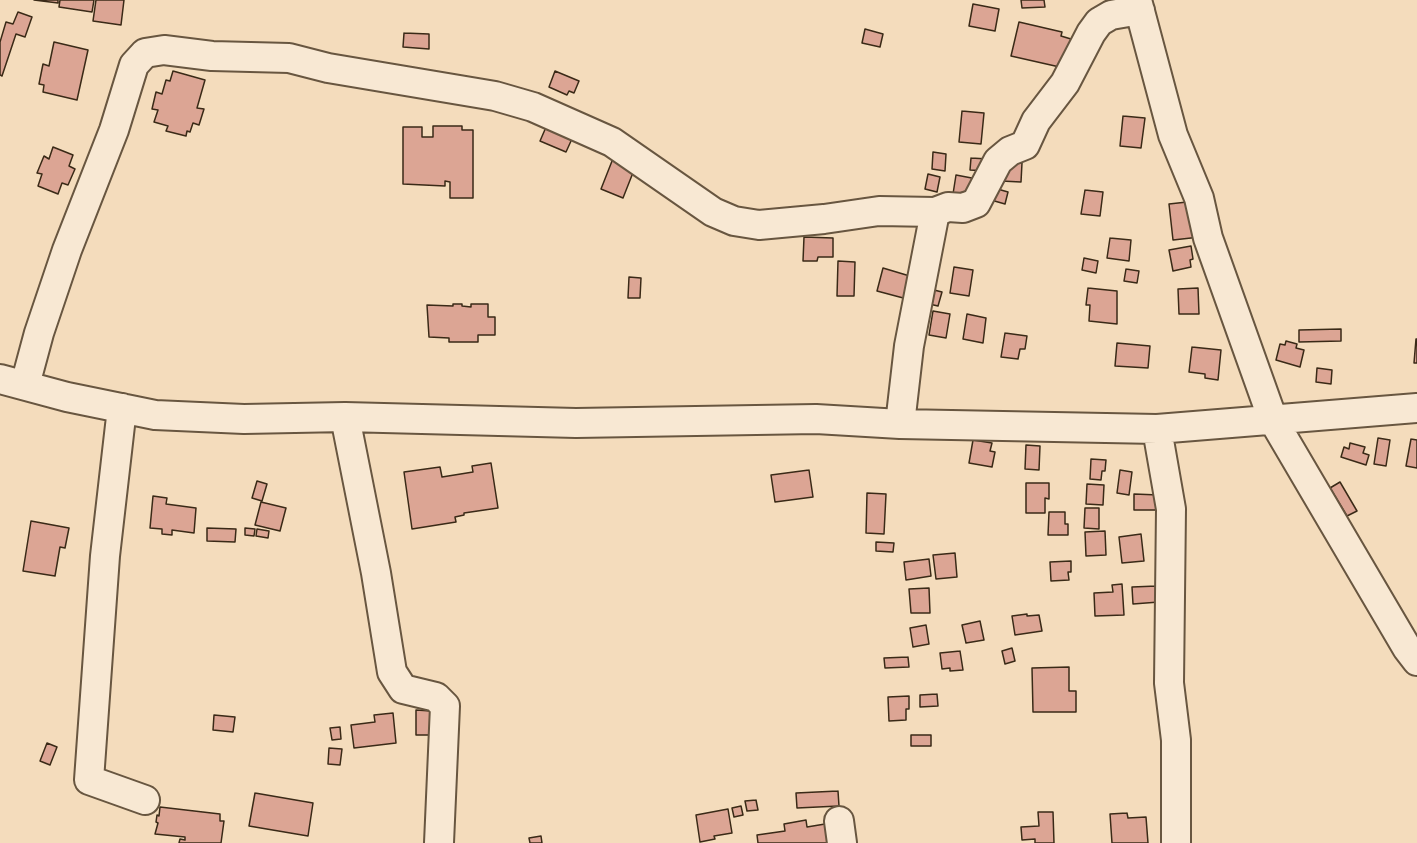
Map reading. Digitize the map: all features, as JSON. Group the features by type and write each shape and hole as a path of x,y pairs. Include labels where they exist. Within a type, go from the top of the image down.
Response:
{"street":[{"path":"1417,408 1273,420 1158,429 900,424 816,419 576,423 345,417 244,419 155,415 67,397 12,382 39,333 114,130 134,65 146,53 164,50 212,56 290,58 328,68 495,96 533,107 612,142 713,212 734,221 759,225 879,211 935,212 948,207 963,208 976,203 998,161 1025,145 1036,121 1065,83 1099,22 1138,5 1173,135 1199,198 1208,238 1273,420 1417,662"},
{"path":"900,424 909,346 935,212"},
{"path":"122,408 105,556 89,780 145,800"},
{"path":"345,417 376,573 392,672 404,689 436,697 445,706 439,843"},
{"path":"1158,429 1171,509 1170,683 1176,740 1176,843"}],"building":[{"path":"34,0 58,0 58,3"},
{"path":"60,0 94,0 92,12 59,7"},
{"path":"96,0 124,0 121,25 93,21"},
{"path":"1021,0 1044,0 1045,7 1022,8"},
{"path":"973,4 999,9 995,31 969,26"},
{"path":"18,12 32,17 25,37 16,34 2,76 0,75 0,42 6,22 13,24"},
{"path":"1019,22 1062,32 1061,36 1071,39 1064,68 1011,56"},
{"path":"865,29 883,34 880,47 862,43"},
{"path":"404,33 429,34 429,49 403,47"},
{"path":"54,42 88,50 77,100 43,92 44,85 39,84 43,64 49,66"},
{"path":"173,71 205,80 197,108 204,109 199,125 193,123 186,136 166,131 168,126 154,122 158,110 152,109 156,92 162,94 166,80 170,81"},
{"path":"555,71 579,81 574,93 569,91 567,95 549,87"},
{"path":"962,111 984,113 981,144 959,142"},
{"path":"1123,116 1145,118 1141,148 1120,146"},
{"path":"550,118 576,130 566,152 540,141"},
{"path":"433,126 462,126 462,130 473,130 473,198 450,198 450,182 445,181 445,186 403,184 403,127 422,127 422,137 433,137"},
{"path":"53,147 73,155 69,166 75,169 68,185 62,183 58,194 38,186 42,174 37,173 44,156 49,159"},
{"path":"933,152 946,154 945,171 932,169"},
{"path":"614,156 636,165 623,198 601,189"},
{"path":"971,158 988,159 987,171 970,170"},
{"path":"1002,162 1022,163 1021,182 1001,181"},
{"path":"928,174 940,177 937,192 925,189"},
{"path":"956,175 977,179 970,197 953,194"},
{"path":"994,188 1008,192 1005,204 991,200"},
{"path":"1085,190 1103,192 1100,216 1081,214"},
{"path":"1196,201 1200,237 1173,240 1169,204"},
{"path":"804,237 833,238 833,257 818,257 817,261 803,261"},
{"path":"1110,238 1131,240 1129,261 1107,258"},
{"path":"1191,246 1193,259 1190,260 1191,267 1173,271 1169,250"},
{"path":"1084,258 1098,261 1096,273 1082,270"},
{"path":"838,261 855,262 854,296 837,296"},
{"path":"954,267 973,270 969,296 950,293"},
{"path":"883,268 913,277 907,299 877,291"},
{"path":"1126,269 1139,271 1137,283 1124,281"},
{"path":"629,277 641,278 640,298 628,298"},
{"path":"1088,288 1117,291 1117,324 1089,321 1090,305 1086,305"},
{"path":"1198,288 1199,314 1179,314 1178,289"},
{"path":"930,289 942,292 938,306 925,303"},
{"path":"453,304 471,307 471,304 488,304 488,317 495,317 495,335 478,335 478,342 449,342 449,338 429,337 427,305 453,306"},
{"path":"933,311 950,314 946,338 929,335"},
{"path":"967,314 986,318 983,343 963,339"},
{"path":"1341,329 1341,341 1299,342 1299,330"},
{"path":"1005,333 1027,336 1025,349 1020,349 1018,359 1001,357"},
{"path":"1416,339 1417,363 1414,363"},
{"path":"1286,341 1297,344 1296,348 1304,350 1300,367 1276,360 1280,344 1285,345"},
{"path":"1117,343 1150,346 1148,368 1115,366"},
{"path":"1192,347 1221,350 1218,380 1205,378 1205,374 1189,372"},
{"path":"1317,368 1332,370 1331,384 1316,382"},
{"path":"1378,438 1390,440 1386,466 1374,464"},
{"path":"1411,439 1417,440 1417,468 1406,466"},
{"path":"973,440 992,443 990,451 995,452 992,467 969,463"},
{"path":"1350,443 1365,447 1363,453 1369,455 1366,465 1341,457 1344,447 1349,449"},
{"path":"1026,445 1040,446 1039,470 1025,469"},
{"path":"1091,459 1106,460 1101,480 1090,479"},
{"path":"491,463 498,508 464,513 464,515 455,517 456,522 412,529 404,472 440,467 442,477 473,472 472,466"},
{"path":"809,470 813,497 775,502 771,475"},
{"path":"1120,470 1132,472 1129,495 1117,493"},
{"path":"257,481 267,484 262,501 252,498"},
{"path":"1340,482 1357,511 1347,516 1330,488"},
{"path":"1026,483 1049,483 1049,499 1045,498 1045,513 1026,513"},
{"path":"1087,484 1104,485 1103,505 1086,504"},
{"path":"867,493 886,494 884,534 866,533"},
{"path":"1134,494 1159,495 1158,510 1134,510"},
{"path":"153,496 167,498 166,504 196,508 194,533 172,530 172,535 162,534 162,529 150,528"},
{"path":"261,502 286,508 280,531 255,525"},
{"path":"1085,508 1099,508 1099,529 1084,528"},
{"path":"1049,512 1065,512 1068,535 1048,535"},
{"path":"31,521 69,528 65,548 60,547 55,576 23,571"},
{"path":"207,528 236,529 235,542 207,541"},
{"path":"245,528 255,529 254,536 245,535"},
{"path":"257,529 269,531 268,538 256,536"},
{"path":"1105,531 1106,555 1086,556 1085,532"},
{"path":"1141,534 1144,561 1122,563 1119,537"},
{"path":"876,542 894,543 893,552 876,551"},
{"path":"955,553 957,577 936,579 933,555"},
{"path":"929,559 931,576 906,580 904,562"},
{"path":"1071,561 1071,572 1068,572 1069,580 1051,581 1050,562"},
{"path":"1122,584 1124,615 1095,616 1094,593 1113,592 1112,585"},
{"path":"1157,586 1159,602 1133,604 1132,587"},
{"path":"929,588 930,613 911,613 909,589"},
{"path":"1027,614 1027,616 1039,615 1042,631 1015,635 1012,616"},
{"path":"980,621 984,640 966,643 962,625"},
{"path":"926,625 929,644 913,647 910,628"},
{"path":"1012,648 1015,661 1005,664 1002,651"},
{"path":"960,651 963,670 942,669 940,653"},
{"path":"908,657 909,667 885,668 884,658"},
{"path":"1069,667 1069,691 1076,691 1076,712 1033,712 1032,668"},
{"path":"937,694 938,706 920,707 920,695"},
{"path":"909,696 906,720 889,721 888,697"},
{"path":"416,710 431,711 431,735 416,735"},
{"path":"393,713 396,743 354,748 351,725 375,722 374,715"},
{"path":"214,715 235,717 233,732 213,730"},
{"path":"340,727 341,739 332,740 330,728"},
{"path":"911,735 931,735 931,746 911,746"},
{"path":"47,743 57,747 50,765 40,761"},
{"path":"329,748 342,749 340,765 328,764"},
{"path":"838,791 839,806 797,808 796,793"},
{"path":"255,793 313,803 308,836 249,826"},
{"path":"756,800 758,810 747,811 745,801"},
{"path":"741,806 743,815 734,817 732,808"},
{"path":"160,807 220,814 220,821 224,821 221,843 179,843 180,839 185,840 185,837 155,834"},
{"path":"728,809 732,833 714,836 715,839 700,842 696,815"},
{"path":"1038,812 1053,812 1054,843 1035,843 1035,839 1022,840 1021,827 1039,826"},
{"path":"1127,813 1128,818 1146,817 1148,843 1112,843 1110,814"},
{"path":"806,820 807,827 831,823 835,843 758,843 757,835 785,831 784,824"},
{"path":"541,836 542,843 530,843 529,838"}]}
